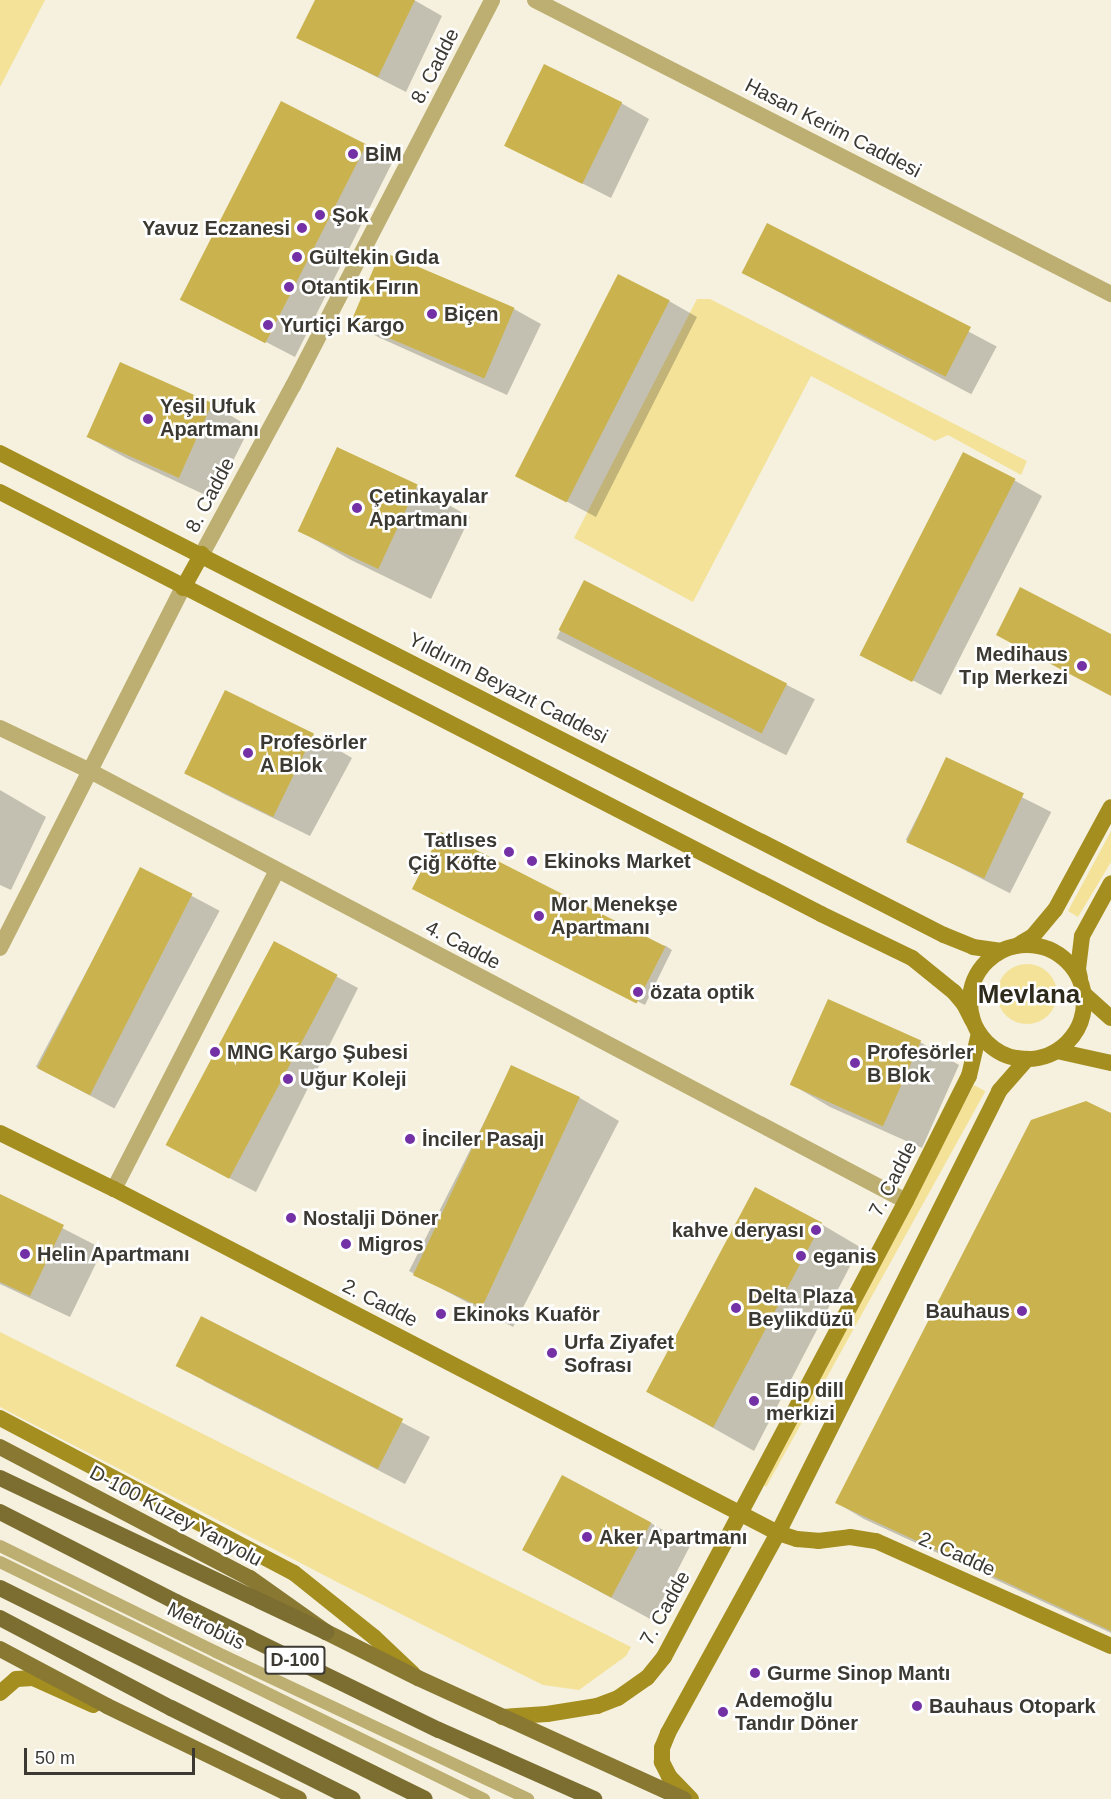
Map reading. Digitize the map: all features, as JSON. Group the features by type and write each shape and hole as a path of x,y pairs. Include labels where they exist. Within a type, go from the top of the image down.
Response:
{"highway":[{"path":"0,1478 326,1632"},
{"name":"D-100","path":"0,1512 176,1602 439,1730 594,1799"},
{"path":"0,1588 425,1799"},
{"path":"0,1618 171,1708 353,1799"}],"main road":[{"name":"Yıldırım Beyazıt Caddesi","path":"0,453 202,554 944,935 973,947 1000,951"},
{"path":"0,492 183,588 912,958 954,992 964,1004 975,1027 1000,1052 1027,1059 1042,1058 1057,1051 1069,1041 1078,1028 1083,1012 1082,987 1078,969 1082,936 1111,883"},
{"name":"8. Cadde","path":"183,588 202,554"},
{"path":"975,1027 969,1004 977,973 1000,951 1018,945 1033,936 1055,910 1111,807"},
{"path":"1018,945 1038,945 1055,952 1070,964 1082,987 1111,1018"},
{"name":"7. Cadde","path":"502,1717 547,1714 597,1706 618,1698 648,1678 664,1657 906,1201 969,1076 975,1027"},
{"path":"1057,1051 1111,1063"},
{"path":"692,1799 669,1776 662,1762 668,1732 778,1533 999,1091 1027,1059"},
{"name":"2. Cadde","path":"0,1133 114,1189 741,1511 778,1533 797,1539 819,1541 850,1536 876,1541 1111,1646"},
{"path":"0,1418 294,1573 374,1637 418,1678 684,1799"},
{"name":"D-100 Kuzey Yanyolu","path":"0,1447 250,1578 326,1632 418,1678"},
{"path":"0,1649 107,1706 299,1799"},
{"path":"0,1693 16,1679 33,1678 91,1704 107,1706"}],"street":[{"name":"8. Cadde","path":"202,554 298,376 492,0"},
{"name":"Hasan Kerim Caddesi","path":"535,0 1111,294"},
{"name":"8. Cadde","path":"0,948 183,588"},
{"name":"4. Cadde","path":"0,728 90,771 906,1201"},
{"path":"114,1189 277,871"}],"lane":[{"name":"Metrobüs","path":"0,1546 216,1652 528,1799"},
{"name":"Metrobüs","path":"0,1562 484,1799"}],"shaded area":[{"path":"0,0 45,0 0,87"},
{"path":"697,299 710,299 1027,461 1021,475 948,435 935,441 811,376 693,602 574,538"},
{"path":"1111,831 1111,862 1078,917 1068,911"},
{"path":"1027,964 1039,966 1052,977 1057,994 1055,1006 1044,1019 1027,1024 1015,1022 1002,1011 997,994 999,982 1010,969"},
{"path":"974,1085 985,1091 766,1487 755,1480"},
{"path":"0,1332 631,1647 626,1656 579,1690 543,1685 341,1584 0,1407"}],"building":[{"path":"315,0 415,0 378,77 296,38"},
{"path":"544,64 622,102 582,184 504,146"},
{"path":"281,101 367,145 265,343 180,300"},
{"path":"767,223 971,327 946,377 742,273"},
{"name":"Biçen","path":"381,251 514,308 484,379 351,322"},
{"path":"618,274 670,300 567,503 515,476"},
{"name":"Yeşil Ufuk Apartmanı","path":"120,362 212,403 179,478 87,437"},
{"name":"Çetinkayalar Apartmanı","path":"337,447 418,485 378,569 298,531"},
{"path":"963,452 1016,479 912,682 859,655"},
{"path":"584,580 787,684 762,733 559,630"},
{"name":"Medihaus Tıp Merkezi","path":"1020,587 1111,634 1111,696 996,635"},
{"name":"Profesörler A Blok","path":"225,690 314,733 273,817 184,774"},
{"path":"946,757 1024,793 984,879 906,842"},
{"name":"Mor Menekşe Apartmanı","path":"441,832 666,946 636,1003 412,889"},
{"path":"140,867 193,894 90,1095 37,1068"},
{"path":"274,941 338,975 229,1179 166,1145"},
{"name":"Profesörler B Blok","path":"828,999 921,1040 883,1126 790,1085"},
{"path":"511,1065 580,1097 482,1307 413,1275"},
{"name":"Bauhaus","path":"1086,1101 1111,1113 1111,1631 835,1503 1031,1120"},
{"name":"Delta Plaza Beylikdüzü","path":"755,1187 822,1223 713,1428 646,1392"},
{"name":"Helin Apartmanı","path":"0,1194 64,1225 30,1296 0,1282"},
{"path":"201,1316 403,1419 378,1469 176,1366"},
{"name":"Aker Apartmanı","path":"562,1475 651,1522 611,1597 522,1550"}],"place":[{"name":"BİM","path":"353,154"},
{"name":"Şok","path":"320,215"},
{"name":"Yavuz Eczanesi","path":"302,228"},
{"name":"Gültekin Gıda","path":"297,257"},
{"name":"Otantik Fırın","path":"289,287"},
{"name":"Biçen","path":"432,314"},
{"name":"Yurtiçi Kargo","path":"268,325"},
{"name":"Yeşil Ufuk Apartmanı","path":"148,419"},
{"name":"Çetinkayalar Apartmanı","path":"357,508"},
{"name":"Medihaus Tıp Merkezi","path":"1082,666"},
{"name":"Profesörler A Blok","path":"248,753"},
{"name":"Tatlıses Çiğ Köfte","path":"509,852"},
{"name":"Ekinoks Market","path":"532,861"},
{"name":"Mor Menekşe Apartmanı","path":"539,916"},
{"name":"özata optik","path":"638,992"},
{"name":"MNG Kargo Şubesi","path":"215,1052"},
{"name":"Profesörler B Blok","path":"855,1063"},
{"name":"Uğur Koleji","path":"288,1079"},
{"name":"İnciler Pasajı","path":"410,1139"},
{"name":"Nostalji Döner","path":"291,1218"},
{"name":"kahve deryası","path":"816,1230"},
{"name":"Migros","path":"346,1244"},
{"name":"Helin Apartmanı","path":"25,1254"},
{"name":"eganis","path":"801,1256"},
{"name":"Delta Plaza Beylikdüzü","path":"736,1308"},
{"name":"Bauhaus","path":"1022,1311"},
{"name":"Ekinoks Kuaför","path":"441,1314"},
{"name":"Urfa Ziyafet Sofrası","path":"552,1353"},
{"name":"Edip dill merkizi","path":"754,1401"},
{"name":"Aker Apartmanı","path":"587,1537"},
{"name":"Gurme Sinop Mantı","path":"755,1673"},
{"name":"Bauhaus Otopark","path":"917,1706"},
{"name":"Ademoğlu Tandır Döner","path":"723,1712"}],"district":[{"name":"Mevlana","path":"1029,995"}]}
